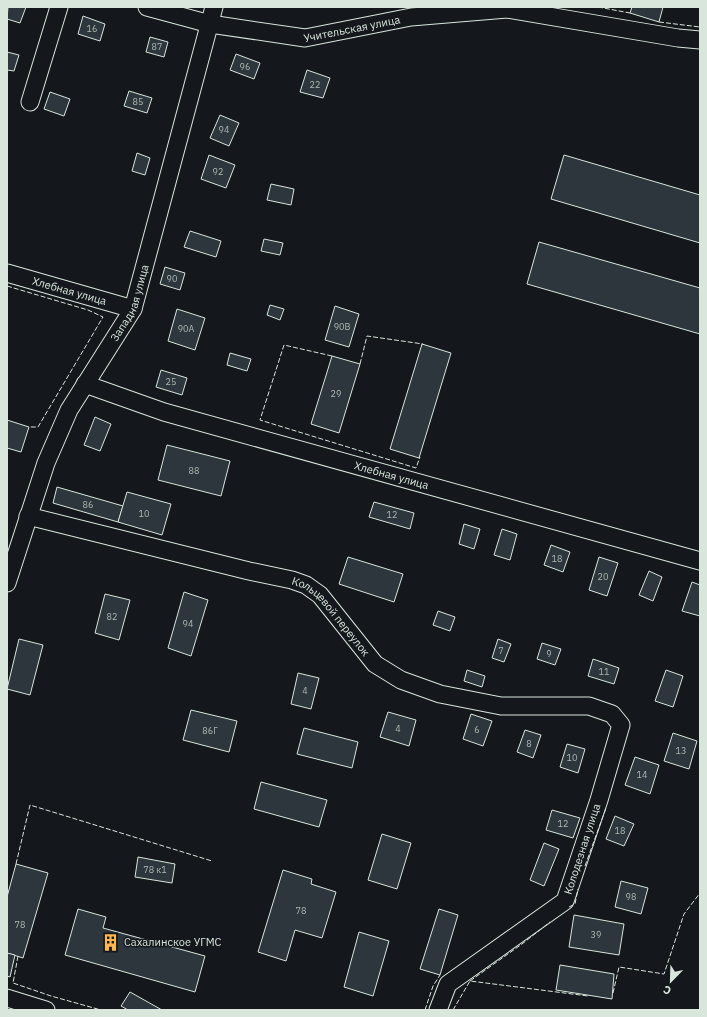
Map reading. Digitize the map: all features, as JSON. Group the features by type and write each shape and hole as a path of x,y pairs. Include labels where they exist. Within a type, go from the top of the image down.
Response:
{"street":[{"path":"30,102 59,7"},
{"name":"Учительская улица","path":"148,7 210,24 305,38 411,17 507,9 678,38 700,40"},
{"name":"Западная улица","path":"7,583 49,456 69,410 133,309 214,7"},
{"name":"Хлебная улица","path":"7,273 133,309"},
{"name":"Хлебная улица","path":"85,384 164,412 700,561"},
{"name":"Кольцевой переулок","path":"28,516 306,584 320,595 375,664 401,680 440,694 501,706 589,706 612,714 621,725"},
{"name":"Колодезная улица","path":"438,1010 448,984 565,901 599,800 621,725"},
{"path":"7,998 46,1010"}],"building":[{"path":"8,7 26,7 20,23 7,19"},
{"path":"632,7 663,7 659,22 630,13"},
{"path":"83,16 105,24 100,41 78,34"},
{"path":"150,37 168,42 164,57 146,52"},
{"path":"7,52 19,55 14,71 7,70"},
{"path":"236,54 260,63 254,79 230,70"},
{"path":"307,70 330,78 323,98 300,92"},
{"path":"129,91 152,98 147,113 124,106"},
{"path":"50,92 70,99 64,116 44,109"},
{"path":"220,115 239,123 229,146 210,138"},
{"path":"137,153 150,158 145,175 132,171"},
{"path":"209,155 235,165 226,188 201,179"},
{"path":"564,155 700,195 700,243 551,199"},
{"path":"271,184 294,189 291,205 267,200"},
{"path":"190,231 221,241 216,257 184,247"},
{"path":"264,239 283,243 280,255 261,251"},
{"path":"539,242 700,288 700,334 527,284"},
{"path":"165,267 185,273 180,290 160,284"},
{"path":"270,305 284,309 280,320 267,315"},
{"path":"335,306 359,314 349,347 325,340"},
{"path":"177,309 205,318 195,350 168,341"},
{"path":"422,344 451,353 419,458 390,449"},
{"path":"230,353 251,359 247,371 227,365"},
{"path":"332,356 360,364 339,433 311,424"},
{"path":"161,370 187,378 182,395 156,387"},
{"path":"95,417 111,424 100,451 84,445"},
{"path":"7,420 29,427 21,452 7,448"},
{"path":"167,445 230,461 221,496 158,480"},
{"path":"57,487 123,506 118,522 53,503"},
{"path":"127,492 171,504 162,535 118,522"},
{"path":"374,502 414,513 410,529 369,517"},
{"path":"464,524 480,529 474,549 459,544"},
{"path":"502,529 517,534 510,560 494,555"},
{"path":"551,545 570,552 563,572 544,565"},
{"path":"348,557 403,574 394,602 339,584"},
{"path":"599,557 618,563 607,596 589,590"},
{"path":"649,571 662,577 653,601 639,595"},
{"path":"692,582 700,585 700,616 682,611"},
{"path":"184,592 208,600 191,656 168,648"},
{"path":"105,594 130,600 119,640 95,633"},
{"path":"438,611 455,617 450,631 433,625"},
{"path":"19,639 43,645 30,695 7,689"},
{"path":"498,639 511,644 504,662 492,658"},
{"path":"542,643 561,649 555,665 537,659"},
{"path":"593,659 619,668 614,684 588,676"},
{"path":"467,670 485,676 482,687 464,681"},
{"path":"666,670 683,676 673,707 655,701"},
{"path":"298,673 319,678 311,709 291,704"},
{"path":"191,710 237,721 229,752 183,740"},
{"path":"388,712 416,720 409,746 380,737"},
{"path":"471,714 492,721 483,746 463,739"},
{"path":"304,728 358,742 352,768 297,754"},
{"path":"525,730 541,735 533,758 517,752"},
{"path":"673,733 697,741 689,769 664,761"},
{"path":"567,744 585,749 578,773 560,767"},
{"path":"635,757 659,765 650,794 625,785"},
{"path":"261,782 327,800 319,827 254,809"},
{"path":"552,810 580,818 573,838 546,830"},
{"path":"615,816 634,824 624,846 606,839"},
{"path":"382,834 411,843 397,889 368,880"},
{"path":"544,843 559,849 544,886 530,880"},
{"path":"138,857 175,864 172,883 135,877"},
{"path":"16,864 48,873 23,958 7,953 7,897"},
{"path":"283,870 312,879 311,884 336,892 322,938 295,930 286,961 258,952"},
{"path":"621,881 648,888 641,914 615,907"},
{"name":"Сахалинское УГМС","path":"78,909 106,917 103,928 205,956 195,992 65,955"},
{"path":"439,909 458,915 440,975 420,969"},
{"path":"574,915 624,924 619,955 569,947"},
{"path":"359,932 389,941 373,996 344,987"},
{"path":"7,953 15,955 10,977 7,976"},
{"path":"560,965 614,974 612,999 556,990"},
{"path":"130,992 162,1010 128,1010 121,1006"}],"fence":[{"path":"598,7 630,13"},
{"path":"659,22 700,27"},
{"path":"7,286 88,310 103,317 38,427 29,427"},
{"path":"360,364 367,336 423,344"},
{"path":"332,356 284,345 260,420 416,468 420,457"},
{"path":"16,864 30,805 212,861"},
{"path":"585,866 606,808"},
{"path":"569,907 575,904 578,889"},
{"path":"613,993 619,967 664,974 684,914 700,893"},
{"path":"470,981 550,922"},
{"path":"18,956 13,983 51,996 101,1010"},
{"path":"425,1010 433,986 440,975"},
{"path":"453,1010 470,981 588,996"}],"place":[{"name":"Сахалинское УГМС","path":"111,942"}]}
